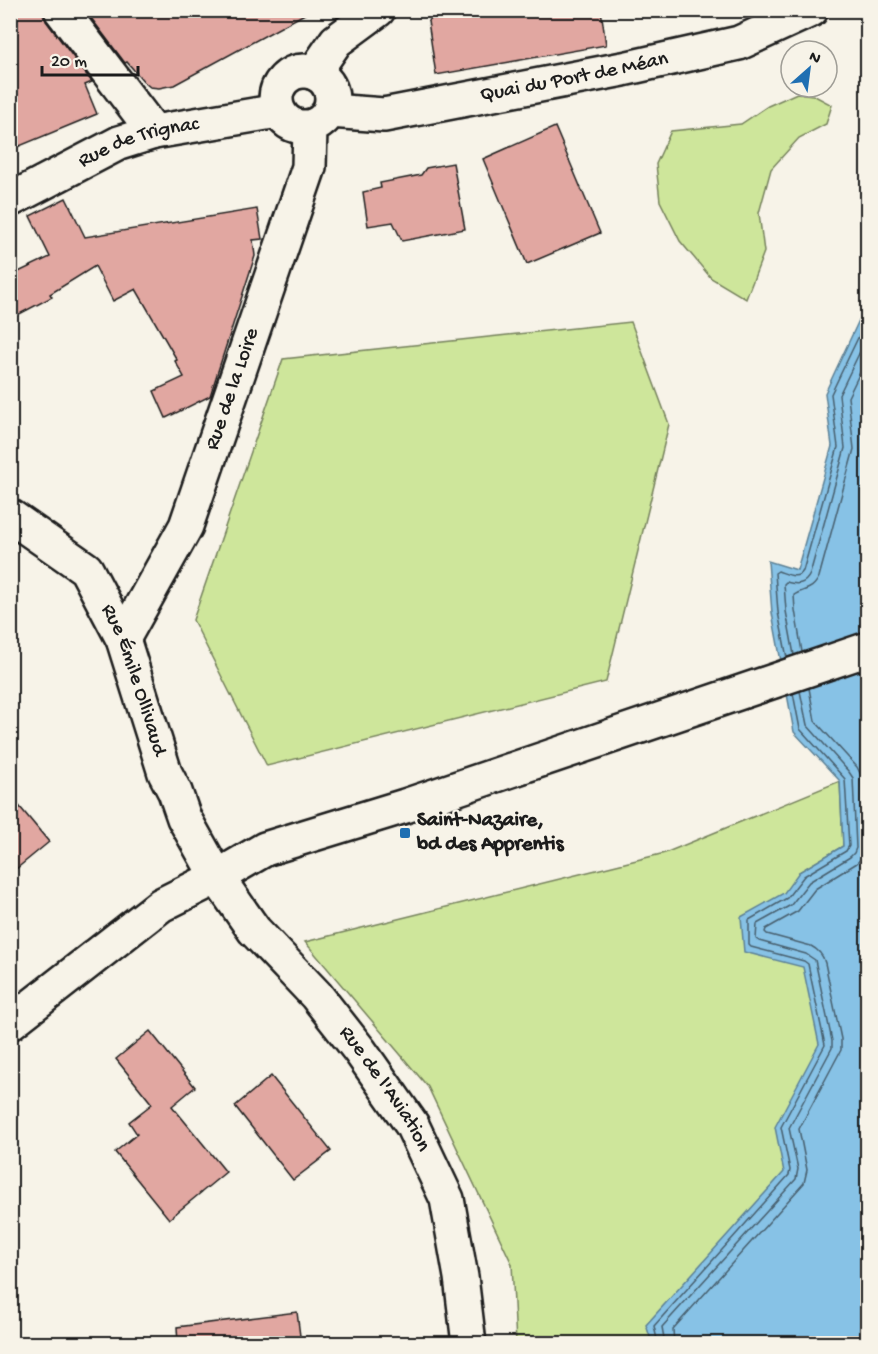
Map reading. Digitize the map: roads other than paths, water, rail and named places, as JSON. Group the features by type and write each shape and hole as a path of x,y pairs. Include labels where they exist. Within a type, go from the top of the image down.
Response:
{"street":[{"path":"61,10 154,132"},
{"path":"314,73 336,41 378,10"},
{"name":"Quai du Port de Méan","path":"320,119 384,115 623,69 739,43 811,10"},
{"path":"295,72 314,73 328,84 333,102 320,119 300,128 291,125 278,111 276,92 280,83 295,72"},
{"name":"Rue de Trignac","path":"10,200 119,143 154,132 278,111"},
{"name":"Rue de la Loire","path":"123,639 186,526 309,167 320,119"},
{"name":"Rue Émile Ollivaud","path":"10,516 86,569 123,639 165,773 175,792 184,818 217,877"},
{"path":"10,1023 161,905 217,877 265,849 405,806 867,649"},
{"name":"Rue de l'Aviation","path":"217,877 257,935 316,995 412,1125 447,1199 461,1277 469,1344"}],"water":[{"path":"867,303 867,1343 652,1343 646,1325 784,1172 775,1127 819,1044 803,967 744,952 741,917 784,893 799,872 843,846 840,781 794,732 772,613 768,561 797,570 832,446 825,393"}],"place":[{"name":"Saint-Nazaire, bd des Apprentis","path":"405,833"}]}
